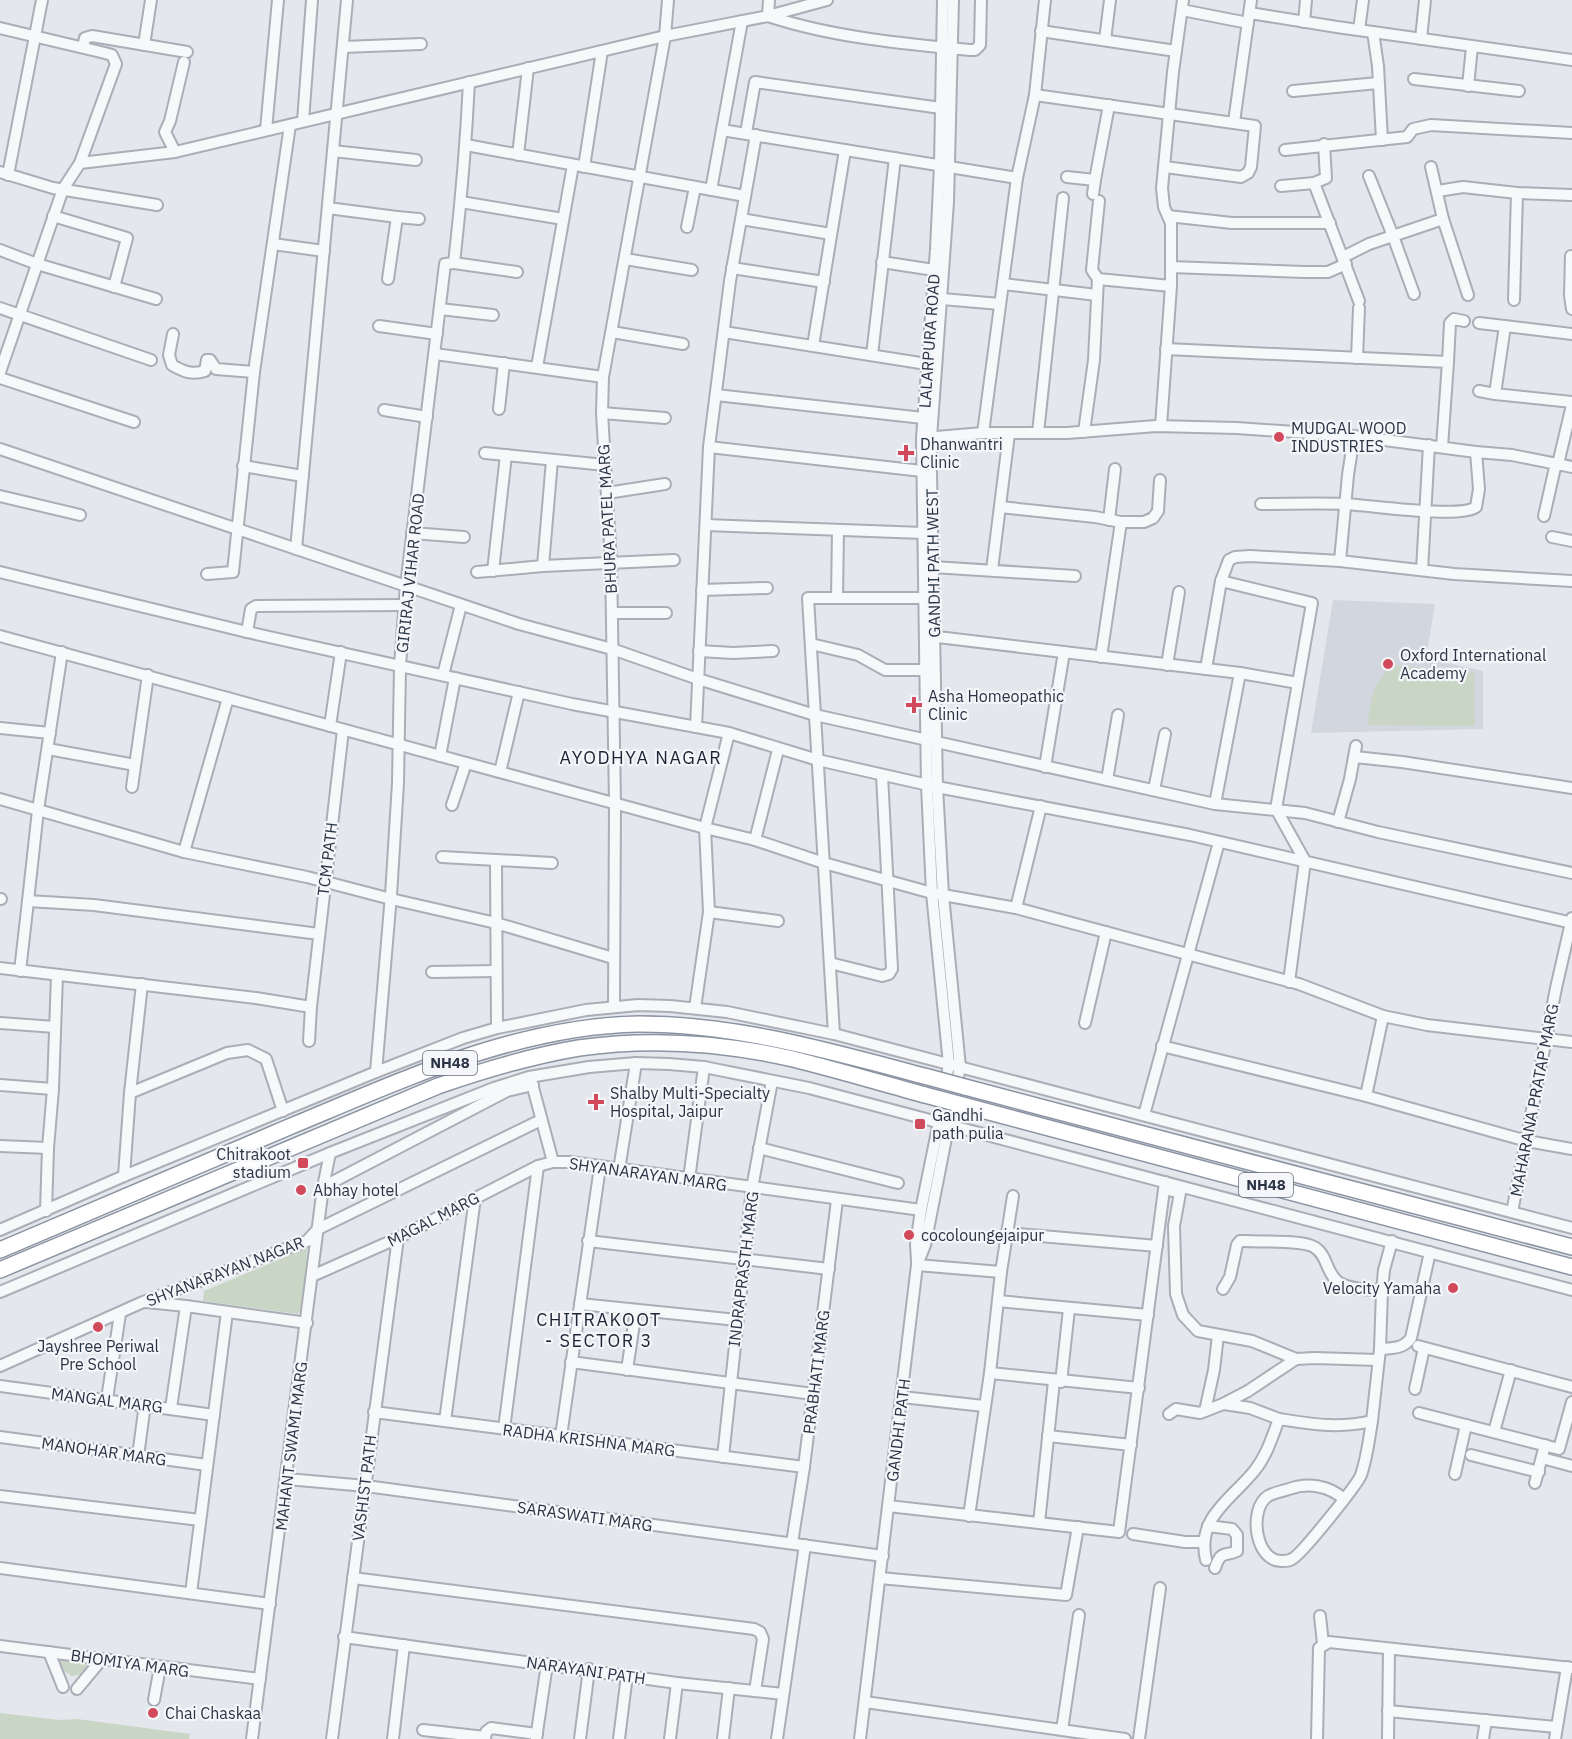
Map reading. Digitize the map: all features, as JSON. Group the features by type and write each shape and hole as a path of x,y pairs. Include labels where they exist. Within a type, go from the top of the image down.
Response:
{"highway":[{"name":"NH48","path":"0,1250 398,1082 502,1046 563,1032 603,1026 640,1024 722,1030 805,1045 1572,1247"},
{"name":"NH48","path":"0,1270 438,1086 481,1071 579,1048 677,1043 721,1047 793,1059 1572,1267"}],"street":[{"path":"42,0 4,174 53,188 157,205"},
{"path":"144,45 151,0"},
{"path":"266,130 278,0"},
{"path":"303,121 312,0"},
{"path":"296,549 347,0"},
{"name":"BHURA PATEL MARG","path":"614,1007 614,713 611,562 602,413 603,377 665,36 668,0"},
{"path":"768,16 769,0"},
{"path":"81,163 175,152 665,36 768,16 825,0"},
{"path":"943,0 947,48"},
{"name":"GANDHI PATH WEST","path":"944,1123 960,1067 938,894 932,786 930,636 933,567 927,438 931,365 942,299 947,48 952,0"},
{"path":"768,16 800,26 947,48 975,50 980,45 981,0"},
{"path":"983,434 1017,178 1035,95 1045,0"},
{"path":"1105,40 1110,0"},
{"path":"1234,122 1251,0"},
{"path":"1304,22 1306,0"},
{"path":"1359,30 1363,0"},
{"path":"1421,39 1425,0"},
{"path":"1161,426 1171,286 1171,223 1164,207 1162,188 1182,5 1249,18 1304,22 1572,60"},
{"path":"711,190 742,21"},
{"path":"0,28 112,55 116,64 81,163 63,189 0,372"},
{"path":"1041,32 1176,51"},
{"path":"1373,32 1382,140"},
{"path":"82,47 85,38 92,36 144,45 185,57 170,121 165,132 175,152"},
{"path":"343,47 421,44"},
{"path":"1468,86 1472,47"},
{"path":"537,367 563,219 578,166 602,51"},
{"path":"518,155 528,68"},
{"path":"1414,79 1519,91"},
{"name":"GIRIRAJ VIHAR ROAD","path":"376,1072 391,899 400,666 406,586 445,264 454,262 466,145 469,82"},
{"path":"696,727 709,447 732,268 745,196 755,82 946,109"},
{"path":"1293,91 1378,83"},
{"path":"1035,95 1255,126 1251,167 1248,173 1241,177 1165,167"},
{"path":"1084,432 1094,360 1098,295 1098,279 1092,270 1095,180 1109,105"},
{"path":"207,574 233,572 254,372 290,124"},
{"path":"1285,150 1324,144 1407,137 1413,129 1431,125 1572,133"},
{"path":"722,130 1017,178"},
{"path":"1281,186 1314,183 1326,178 1324,144"},
{"path":"466,145 745,196"},
{"path":"813,346 845,150"},
{"path":"333,152 416,160"},
{"path":"872,355 895,158"},
{"name":"LALARPURA ROAD","path":"931,740 925,670 930,636 924,598 922,471 927,438 923,418 931,365 934,270 944,166"},
{"path":"1431,167 1443,219 1468,295"},
{"path":"1369,176 1394,236 1414,294"},
{"path":"1067,177 1095,180"},
{"path":"1314,183 1345,260 1359,305 1357,358"},
{"path":"687,227 695,187"},
{"path":"1438,191 1463,187 1517,193 1572,195"},
{"path":"1514,300 1517,193"},
{"path":"1038,433 1063,198"},
{"path":"461,202 563,219"},
{"path":"328,208 419,219"},
{"path":"53,216 127,238 114,287"},
{"path":"1168,216 1232,223 1330,224"},
{"path":"388,279 397,217"},
{"path":"741,219 831,234"},
{"path":"1171,267 1328,272 1369,244 1443,219"},
{"path":"273,244 324,251"},
{"path":"0,250 37,264 156,299"},
{"path":"1571,256 1572,309"},
{"path":"625,259 692,270"},
{"path":"454,262 517,272"},
{"path":"882,262 934,270"},
{"path":"732,268 824,282"},
{"path":"1098,279 1171,286"},
{"path":"1003,284 1098,295"},
{"path":"942,299 1000,304"},
{"path":"0,308 151,360"},
{"path":"440,309 493,315"},
{"path":"1442,447 1450,323 1454,320 1464,321"},
{"path":"1479,323 1572,334"},
{"path":"379,326 437,333"},
{"path":"1495,394 1505,326"},
{"path":"612,332 683,344"},
{"path":"724,332 931,365"},
{"path":"173,334 169,355 172,365 184,372 197,374 205,371 207,360 210,360 216,369 254,372"},
{"path":"1166,349 1448,362"},
{"path":"435,354 603,377"},
{"path":"499,409 504,363"},
{"path":"0,378 134,422"},
{"path":"1479,391 1572,403 1544,516"},
{"path":"716,395 923,418"},
{"path":"384,410 427,417"},
{"path":"602,413 665,418"},
{"path":"927,438 983,434 1084,432 1161,426 1237,428 1354,436 1476,452 1512,454 1572,467"},
{"path":"992,570 1010,434"},
{"path":"1340,561 1354,436"},
{"path":"1422,570 1429,445"},
{"path":"709,447 922,471"},
{"path":"0,450 519,624 612,649 698,679 815,715 1215,804 1305,813 1572,873"},
{"path":"1261,504 1345,504 1424,511 1470,512 1476,507 1479,489 1476,452"},
{"path":"485,453 605,465"},
{"path":"493,571 506,454"},
{"path":"543,566 552,460"},
{"path":"243,466 303,477"},
{"path":"1109,520 1115,469"},
{"path":"1000,507 1121,522 1144,522 1154,518 1158,511 1160,480"},
{"path":"607,493 665,484"},
{"path":"0,496 80,515"},
{"path":"1101,657 1121,522"},
{"path":"706,525 923,533"},
{"path":"837,598 838,530"},
{"path":"412,532 464,537"},
{"path":"1552,537 1572,541"},
{"path":"1206,669 1221,581 1229,560 1235,557 1340,561 1454,574 1572,581"},
{"path":"477,572 543,566 674,560"},
{"path":"933,567 1075,576"},
{"path":"0,572 247,632 400,666 614,713 729,733 778,750 882,775 1219,842 1572,921"},
{"path":"1221,581 1311,603 1276,809 1305,861 1289,982"},
{"path":"702,590 767,588"},
{"path":"1167,664 1179,592"},
{"path":"834,1034 808,597 924,598"},
{"path":"443,675 461,604"},
{"path":"247,632 251,609 256,606 405,606"},
{"path":"612,613 666,613"},
{"path":"0,636 755,840 888,881 938,894 1016,908 1289,982 1383,1016 1427,1025 1572,1042"},
{"path":"930,636 1298,682"},
{"path":"811,644 858,655 885,670 925,670"},
{"path":"20,970 38,810 62,651"},
{"path":"699,651 733,653 773,651"},
{"path":"330,726 341,652"},
{"path":"1045,767 1064,652"},
{"path":"1215,804 1240,673"},
{"path":"132,787 148,675"},
{"path":"440,756 455,678"},
{"path":"500,772 519,692"},
{"path":"184,852 228,698"},
{"path":"1107,780 1118,715"},
{"path":"0,728 50,733"},
{"name":"TCM PATH","path":"309,1041 343,730"},
{"path":"695,1008 710,912 705,828 729,733"},
{"path":"1154,790 1165,734"},
{"path":"1338,822 1356,746"},
{"path":"48,749 135,765"},
{"path":"755,840 778,750"},
{"path":"1355,758 1402,762 1572,788"},
{"path":"453,805 466,763"},
{"path":"830,963 882,976 889,974 892,969 882,775"},
{"path":"932,786 931,863 938,894 949,1064 944,1123 921,1210 916,1244 917,1265 1001,1272"},
{"path":"0,800 184,852 325,881 496,923 613,958"},
{"path":"1016,908 1041,806"},
{"path":"1144,1115 1219,842"},
{"path":"442,857 496,862 552,863"},
{"path":"496,862 497,1028"},
{"path":"28,901 93,905 319,934"},
{"path":"710,912 778,921"},
{"name":"MAHARANA PRATAP MARG","path":"1512,1212 1546,1038 1572,921"},
{"path":"1085,1023 1106,932"},
{"path":"0,968 256,998 311,1007"},
{"path":"432,972 496,972"},
{"path":"46,1211 57,975"},
{"path":"124,1176 129,1093 141,984"},
{"path":"0,1230 124,1176 463,1038 497,1028 614,1007 638,1005 727,1012 834,1034 1572,1228"},
{"path":"1366,1096 1383,1016"},
{"path":"0,1023 54,1027"},
{"path":"1162,1046 1366,1096 1527,1141 1572,1149"},
{"path":"129,1093 227,1053 248,1050 266,1059 283,1111"},
{"path":"619,1170 636,1063"},
{"path":"0,1292 330,1153 484,1092 589,1067 636,1063 705,1067 809,1088 1165,1185 1392,1241 1572,1290"},
{"path":"688,1179 705,1067"},
{"path":"531,1081 553,1162"},
{"path":"323,1187 507,1091 531,1081"},
{"name":"INDRAPRASTH MARG","path":"723,1457 752,1188 772,1081"},
{"path":"0,1085 53,1089"},
{"name":"SHYANARAYAN NAGAR","path":"0,1366 143,1302 307,1241 318,1229 541,1120"},
{"name":"GANDHI PATH","path":"860,1739 917,1265 926,1245 944,1123"},
{"path":"0,1146 48,1148"},
{"path":"759,1148 898,1183"},
{"name":"MAHANT SWAMI MARG","path":"252,1739 323,1187 330,1153"},
{"name":"SHYANARAYAN MARG","path":"553,1162 570,1162 921,1210"},
{"name":"MAGAL MARG","path":"312,1276 398,1238 538,1167 553,1162"},
{"path":"504,1429 538,1167"},
{"path":"561,1436 600,1167"},
{"path":"888,1506 1119,1532 1165,1185"},
{"path":"1165,1185 1180,1194 1174,1238 1176,1294 1183,1315 1198,1331 1252,1341 1296,1359 1379,1355 1405,1345 1411,1338 1430,1251"},
{"path":"969,1516 990,1373 1006,1233 1013,1196"},
{"path":"445,1421 475,1198"},
{"name":"PRABHATI MARG","path":"792,1543 804,1467 837,1200"},
{"path":"1006,1233 1157,1246"},
{"name":"VASHIST PATH","path":"332,1739 398,1238"},
{"path":"588,1241 829,1269"},
{"path":"1223,1289 1230,1277 1237,1245 1240,1241 1245,1241 1314,1246 1321,1252 1338,1282 1382,1291"},
{"path":"1344,1499 1323,1486 1295,1487 1267,1497 1258,1516 1257,1531 1261,1549 1270,1557 1282,1562 1293,1559 1356,1485 1361,1474 1372,1421 1384,1270 1392,1241"},
{"path":"998,1301 1148,1315"},
{"path":"143,1302 307,1323"},
{"path":"580,1304 737,1320"},
{"path":"171,1408 186,1306"},
{"path":"1039,1523 1048,1436 1069,1309"},
{"path":"627,1370 636,1310"},
{"path":"191,1593 227,1312"},
{"path":"107,1399 120,1314"},
{"path":"1205,1411 1214,1370 1218,1335"},
{"path":"1415,1389 1421,1347 1572,1387"},
{"path":"1169,1414 1176,1409 1200,1413 1223,1404 1248,1391 1296,1359"},
{"path":"571,1362 813,1394"},
{"path":"1494,1432 1511,1371"},
{"path":"990,1373 1138,1388"},
{"name":"MANGAL MARG","path":"0,1386 214,1415"},
{"path":"902,1397 984,1406"},
{"path":"1419,1413 1559,1449 1572,1402"},
{"path":"138,1456 145,1404"},
{"path":"1223,1404 1250,1408 1279,1419 1337,1427 1372,1421"},
{"name":"RADHA KRISHNA MARG","path":"374,1412 804,1467"},
{"path":"1206,1560 1204,1542 1208,1526 1221,1505 1254,1471 1265,1455 1279,1419"},
{"path":"1455,1474 1467,1425"},
{"path":"1048,1436 1131,1445"},
{"name":"MANOHAR MARG","path":"0,1437 207,1465"},
{"path":"1536,1484 1545,1445"},
{"path":"1471,1455 1539,1472"},
{"path":"1542,1458 1572,1466"},
{"name":"SARASWATI MARG","path":"287,1479 366,1486 883,1556"},
{"path":"0,1496 201,1520"},
{"path":"1208,1526 1232,1529 1237,1535 1237,1551 1225,1553 1219,1557 1215,1568"},
{"path":"880,1578 1066,1595 1078,1527"},
{"path":"1133,1534 1185,1542 1204,1542"},
{"path":"777,1739 805,1545"},
{"path":"0,1568 270,1604"},
{"path":"353,1578 754,1629 760,1632 763,1639 755,1691"},
{"path":"1139,1739 1160,1588"},
{"path":"1062,1730 1079,1615"},
{"path":"1320,1616 1323,1644"},
{"name":"NARAYANI PATH","path":"344,1637 589,1669 677,1683 783,1695"},
{"path":"1317,1739 1319,1648 1329,1642 1569,1667 1555,1739"},
{"path":"393,1739 404,1645"},
{"name":"BHOMIYA MARG","path":"0,1646 260,1679"},
{"path":"1388,1739 1389,1649"},
{"path":"49,1652 63,1687"},
{"path":"78,1689 102,1659"},
{"path":"423,1730 485,1738 488,1729 491,1728 536,1736 547,1664"},
{"path":"154,1700 160,1667"},
{"path":"580,1739 589,1669"},
{"path":"619,1739 627,1675"},
{"path":"670,1739 677,1683"},
{"path":"723,1739 729,1688"},
{"path":"865,1702 1125,1739"},
{"path":"1388,1711 1556,1727"},
{"path":"1483,1739 1486,1720"}],"shaded area":[{"name":"Oxford International Academy","path":"1333,600 1435,604 1426,658 1483,671 1483,729 1311,733"}],"green space":[{"path":"1390,665 1474,673 1475,726 1367,725 1373,691"},
{"path":"307,1248 305,1302 298,1314 203,1301 204,1291"},
{"path":"59,1660 88,1664 83,1674 72,1676 62,1670"},
{"path":"0,1713 60,1720 77,1719 190,1734 189,1739 0,1739"}],"place":[{"name":"MUDGAL WOOD INDUSTRIES","path":"1279,437"},
{"name":"Dhanwantri Clinic","path":"906,453"},
{"name":"Oxford International Academy","path":"1388,664"},
{"name":"Asha Homeopathic Clinic","path":"914,705"},
{"name":"Shalby Multi-Specialty Hospital, Jaipur","path":"596,1102"},
{"name":"Gandhi path pulia","path":"920,1124"},
{"name":"Chitrakoot stadium","path":"303,1163"},
{"name":"Abhay hotel","path":"301,1190"},
{"name":"cocoloungejaipur","path":"909,1235"},
{"name":"Velocity Yamaha","path":"1453,1288"},
{"name":"Jayshree Periwal Pre School","path":"98,1327"},
{"name":"Chai Chaskaa","path":"153,1713"}],"district":[{"name":"AYODHYA NAGAR","path":"641,758"},
{"name":"CHITRAKOOT - SECTOR 3","path":"599,1330"}]}
